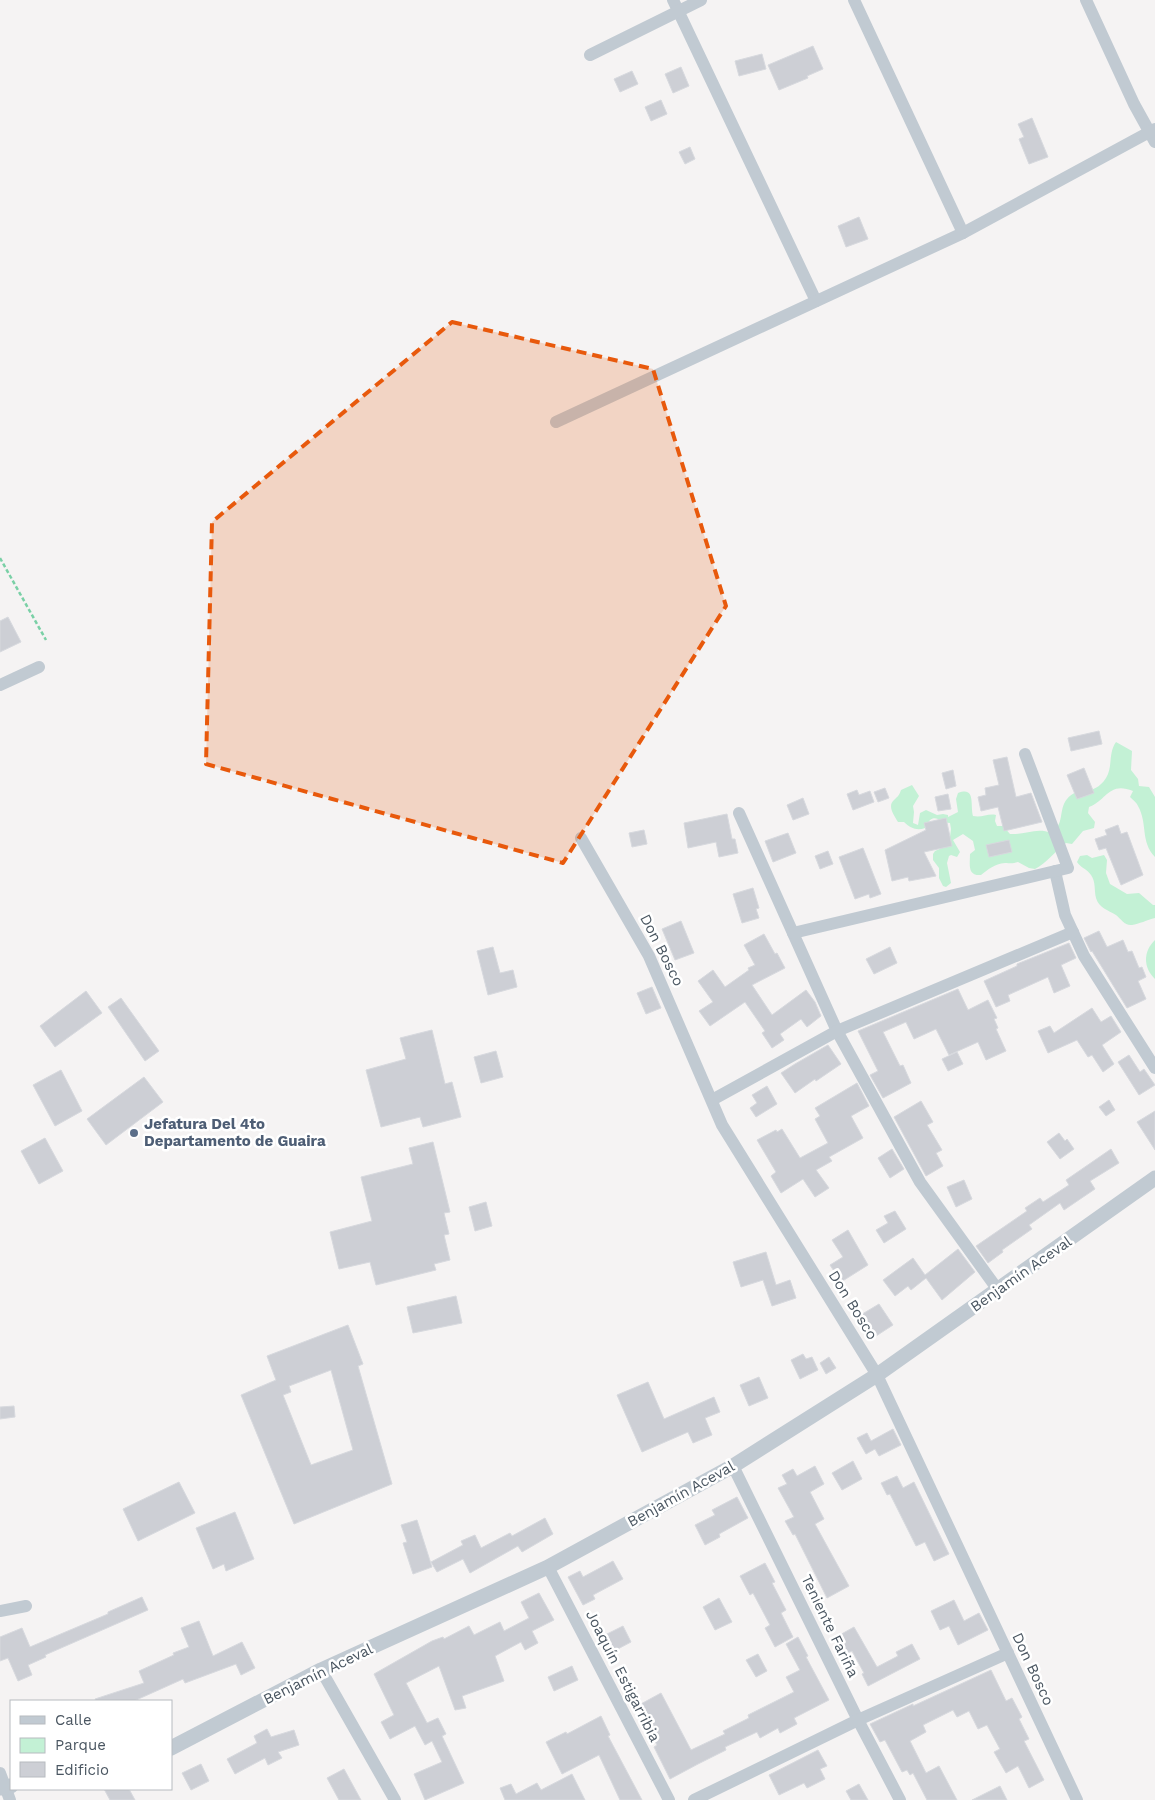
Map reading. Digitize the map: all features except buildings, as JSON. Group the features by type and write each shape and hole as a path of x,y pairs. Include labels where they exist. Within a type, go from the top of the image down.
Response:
{"street":[{"path":"590,55 676,5 701,0"},
{"path":"556,422 963,233 1153,135 1134,104 1086,0"},
{"path":"859,2 963,233"},
{"path":"676,5 816,301"},
{"path":"0,685 39,667"},
{"path":"793,933 1068,868 1025,754"},
{"path":"739,813 837,1032 920,1182 998,1290"},
{"name":"Don Bosco","path":"581,838 649,956 722,1124 876,1375 1077,1800"},
{"path":"1055,871 1065,915 1084,956 1155,1068"},
{"path":"712,1100 837,1032 1073,932"},
{"name":"Benjamín Aceval","path":"172,1747 321,1670 548,1567 733,1466 876,1375 1155,1178"},
{"name":"Teniente Fariña","path":"733,1466 858,1720 900,1800"},
{"name":"Joaquín Estigarribia","path":"548,1567 669,1800"},
{"path":"0,1611 26,1606"},
{"path":"694,1800 858,1720 1008,1653"},
{"path":"321,1670 395,1800"},
{"path":"0,1773 7,1790"}],"path":[{"path":"0,558 46,640"}],"highlighted area":[{"path":"452,322 653,369 726,606 563,863 206,764 212,522"}],"green space":[{"path":"1116,742 1132,751 1131,770 1138,779 1139,786 1149,787 1155,797 1155,857 1147,845 1141,813 1137,804 1130,797 1133,791 1119,788 1113,790 1089,807 1088,813 1095,822 1094,828 1083,831 1072,844 1066,843 1035,869 1018,862 1005,863 992,867 981,875 973,874 970,869 970,854 975,850 973,841 963,834 953,840 960,852 957,857 949,856 947,863 951,883 946,887 943,886 939,878 939,868 933,860 933,854 935,851 949,845 950,823 934,818 931,819 925,828 916,829 904,822 898,822 892,811 892,802 901,790 912,785 919,796 913,806 913,823 918,825 920,813 926,810 937,815 948,815 948,817 958,812 956,799 958,793 968,792 971,798 973,816 996,815 995,821 997,826 1003,826 1010,834 1036,831 1051,833 1058,826 1064,803 1071,795 1096,788 1106,778"},
{"path":"1087,855 1092,858 1104,855 1107,860 1106,873 1110,884 1127,894 1139,893 1155,905 1155,918 1130,925 1102,906 1096,898 1093,878 1077,862 1080,856"},
{"path":"1155,940 1155,979 1148,970 1146,959 1148,949"}],"place":[{"name":"Jefatura Del 4to Departamento de Guaira","path":"134,1133"}]}
